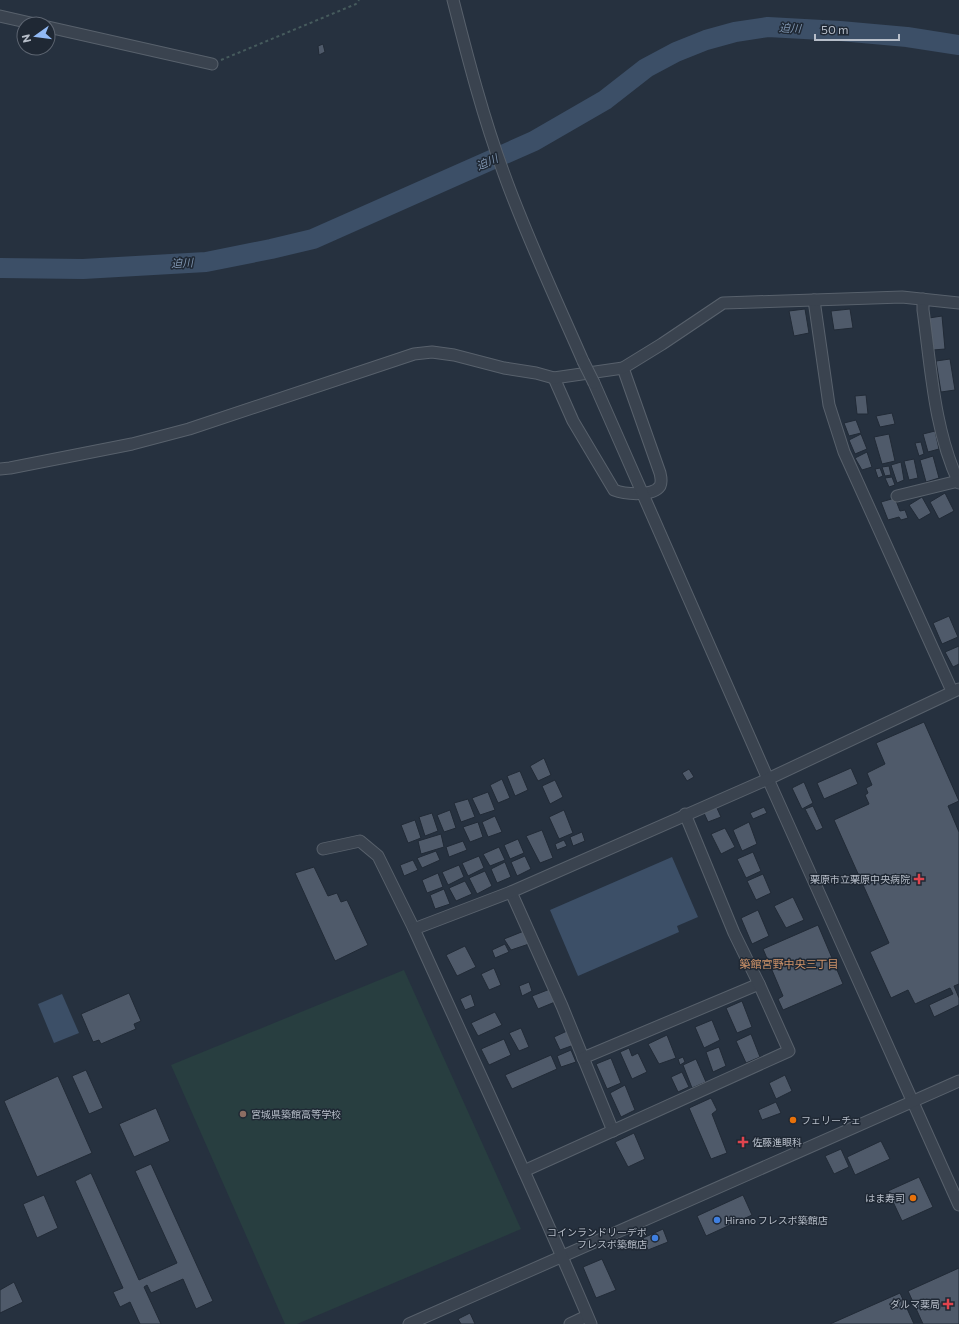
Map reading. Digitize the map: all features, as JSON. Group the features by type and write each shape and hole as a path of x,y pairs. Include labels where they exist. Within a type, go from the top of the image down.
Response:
{"street":[{"path":"453,0 475,83 504,175 528,236 959,1205"},
{"path":"0,16 16,20"},
{"path":"56,29 212,64"},
{"path":"0,469 132,444 182,430 414,354 432,352 454,355 504,368 536,373 554,378 623,368 723,303 902,297 959,303"},
{"path":"897,496 959,482 944,442 925,326 923,299"},
{"path":"414,929 511,892 768,778 956,690 844,452 829,405 814,300"},
{"path":"554,378 573,421 614,490 627,494 642,494 656,490 660,486 661,480 654,455 623,368"},
{"path":"524,1170 789,1051 734,933 685,814"},
{"path":"323,850 360,841 378,856 414,929 524,1170 589,1320 570,1324"},
{"path":"511,892 562,1006 613,1131"},
{"path":"584,1058 759,984"},
{"path":"408,1324 959,1081"}],"path":[{"path":"212,64 356,4 359,0"}],"green space":[{"path":"404,970 521,1229 297,1324 285,1324 171,1065"}],"water":[{"path":"672,857 698,917 677,926 679,932 578,976 550,910"},
{"path":"62,994 79,1033 54,1043 38,1004"}],"building":[{"path":"323,44 325,52 319,55 318,46"},
{"path":"805,309 809,333 794,336 789,311"},
{"path":"850,309 853,328 834,330 831,311"},
{"path":"942,316 945,349 933,350 929,318"},
{"path":"950,359 955,390 941,392 936,361"},
{"path":"866,395 868,414 857,414 855,396"},
{"path":"892,413 895,424 880,427 876,416"},
{"path":"856,420 861,433 849,436 844,423"},
{"path":"935,431 939,449 928,452 923,434"},
{"path":"861,434 867,449 855,454 849,440"},
{"path":"889,434 895,461 882,464 874,437"},
{"path":"921,442 924,454 919,456 915,443"},
{"path":"867,452 872,467 862,470 855,458"},
{"path":"933,456 939,478 926,482 920,460"},
{"path":"914,459 918,478 909,480 904,461"},
{"path":"901,462 904,480 897,483 891,465"},
{"path":"889,466 891,475 885,476 882,467"},
{"path":"880,468 883,476 878,478 875,469"},
{"path":"892,477 895,485 889,487 885,478"},
{"path":"945,493 954,511 939,519 930,502"},
{"path":"922,497 931,513 919,520 909,505"},
{"path":"895,498 900,511 905,510 908,518 901,520 899,517 888,520 881,502"},
{"path":"949,616 958,637 942,644 933,623"},
{"path":"959,646 959,664 953,667 945,652"},
{"path":"924,722 959,801 948,806 959,832 959,984 954,986 959,998 959,1005 934,1017 929,1005 953,994 950,988 915,1004 908,990 891,998 870,952 889,943 834,820 869,804 865,795 868,793 866,788 872,785 867,773 885,764 876,743"},
{"path":"544,758 551,775 538,781 530,766"},
{"path":"851,768 858,784 824,799 817,783"},
{"path":"689,769 694,777 687,781 682,773"},
{"path":"520,771 528,790 515,796 507,776"},
{"path":"502,779 510,798 498,803 490,785"},
{"path":"555,780 563,797 550,804 542,786"},
{"path":"804,782 813,803 802,809 792,788"},
{"path":"488,792 495,810 480,815 472,798"},
{"path":"468,799 475,817 461,822 454,803"},
{"path":"716,806 721,817 708,822 704,813"},
{"path":"813,806 823,828 816,831 805,809"},
{"path":"764,807 767,813 753,819 750,813"},
{"path":"450,810 456,828 444,832 437,815"},
{"path":"564,810 573,833 559,839 549,817"},
{"path":"432,813 438,831 425,836 419,817"},
{"path":"495,816 502,832 488,837 482,822"},
{"path":"415,820 421,838 408,843 401,825"},
{"path":"478,822 483,837 470,842 463,827"},
{"path":"749,822 757,844 742,851 733,830"},
{"path":"725,828 735,847 721,854 711,834"},
{"path":"542,830 553,858 540,863 526,836"},
{"path":"582,832 585,841 573,846 570,837"},
{"path":"441,834 444,847 421,854 418,841"},
{"path":"518,839 524,853 510,859 504,845"},
{"path":"564,840 567,846 557,850 555,844"},
{"path":"463,841 467,850 449,857 446,847"},
{"path":"499,847 505,860 490,866 483,854"},
{"path":"436,851 440,860 422,868 417,858"},
{"path":"753,852 761,871 746,878 737,859"},
{"path":"479,856 484,868 468,876 462,863"},
{"path":"525,856 531,869 517,876 511,862"},
{"path":"413,860 418,870 404,876 400,865"},
{"path":"505,862 511,877 497,883 491,869"},
{"path":"459,865 464,877 448,885 442,872"},
{"path":"314,867 328,896 337,893 341,902 347,900 368,945 335,961 295,873"},
{"path":"485,871 492,886 477,894 469,878"},
{"path":"438,873 443,887 427,893 422,880"},
{"path":"763,874 771,893 756,900 747,881"},
{"path":"465,881 472,894 456,901 449,888"},
{"path":"444,889 450,904 435,909 430,895"},
{"path":"793,897 804,920 786,928 774,906"},
{"path":"758,910 769,936 752,944 741,918"},
{"path":"818,925 843,984 783,1010 778,999 783,996 763,949"},
{"path":"524,931 529,944 511,950 504,939"},
{"path":"505,944 509,952 495,958 492,950"},
{"path":"465,946 476,967 457,976 446,955"},
{"path":"494,968 501,985 489,990 481,974"},
{"path":"529,982 532,991 522,996 519,986"},
{"path":"550,989 555,1002 538,1009 532,996"},
{"path":"129,993 141,1021 134,1024 136,1029 101,1044 99,1040 93,1042 81,1014"},
{"path":"471,994 475,1006 465,1010 460,999"},
{"path":"742,1001 752,1027 737,1033 726,1008"},
{"path":"495,1012 502,1025 478,1036 471,1023"},
{"path":"712,1020 720,1040 704,1048 695,1027"},
{"path":"521,1028 529,1047 519,1051 509,1033"},
{"path":"567,1031 574,1045 560,1050 554,1037"},
{"path":"751,1034 760,1057 746,1063 736,1041"},
{"path":"667,1035 676,1058 659,1064 648,1044"},
{"path":"504,1039 511,1055 489,1065 481,1049"},
{"path":"719,1047 726,1066 713,1072 706,1052"},
{"path":"629,1048 632,1056 638,1053 647,1072 632,1079 620,1052"},
{"path":"571,1050 576,1062 561,1067 557,1056"},
{"path":"551,1055 557,1069 512,1089 505,1075"},
{"path":"683,1057 685,1062 680,1065 678,1059"},
{"path":"611,1058 621,1083 607,1089 596,1064"},
{"path":"696,1059 706,1082 692,1088 683,1065"},
{"path":"86,1070 103,1108 89,1114 72,1076"},
{"path":"682,1072 689,1087 678,1092 671,1077"},
{"path":"785,1075 792,1091 776,1099 769,1083"},
{"path":"58,1076 92,1153 37,1177 4,1101"},
{"path":"625,1085 635,1110 621,1117 610,1093"},
{"path":"711,1098 717,1110 712,1114 727,1153 711,1159 689,1108"},
{"path":"776,1102 781,1113 762,1120 758,1110"},
{"path":"156,1108 170,1141 134,1157 119,1124"},
{"path":"634,1133 645,1159 628,1167 615,1142"},
{"path":"881,1141 890,1159 855,1175 847,1157"},
{"path":"841,1149 849,1167 834,1174 825,1156"},
{"path":"151,1164 213,1301 196,1309 183,1279 151,1293 147,1285 144,1287 161,1324 140,1324 130,1302 120,1307 113,1292 123,1288 75,1181 91,1173 139,1280 177,1263 135,1171"},
{"path":"919,1177 933,1207 902,1221 888,1191"},
{"path":"44,1195 58,1228 37,1238 23,1204"},
{"path":"743,1195 752,1215 706,1236 697,1216"},
{"path":"663,1229 668,1242 648,1250 643,1238"},
{"path":"602,1259 616,1290 596,1298 583,1267"},
{"path":"959,1268 959,1324 923,1324 908,1291"},
{"path":"14,1282 23,1302 0,1313 0,1290"},
{"path":"900,1293 914,1324 830,1324"},
{"path":"470,1313 475,1324 461,1324 458,1319"}],"waterway":[{"name":"迫川","path":"0,268 83,269 206,262 313,239 534,141 605,100 646,68 676,52 706,40 735,32 768,27 840,31 907,37 959,45"}],"place":[{"name":"栗原市立栗原中央病院","path":"919,879"},
{"name":"宮城県築館高等学校","path":"243,1114"},
{"name":"フェリーチェ","path":"793,1120"},
{"name":"佐藤進眼科","path":"743,1142"},
{"name":"はま寿司","path":"913,1198"},
{"name":"Hirano フレスポ築館店","path":"717,1220"},
{"name":"コインランドリーデポ フレスポ築館店","path":"655,1238"},
{"name":"ダルマ薬局","path":"948,1304"}],"district":[{"name":"築館宮野中央三丁目","path":"789,964"}]}
